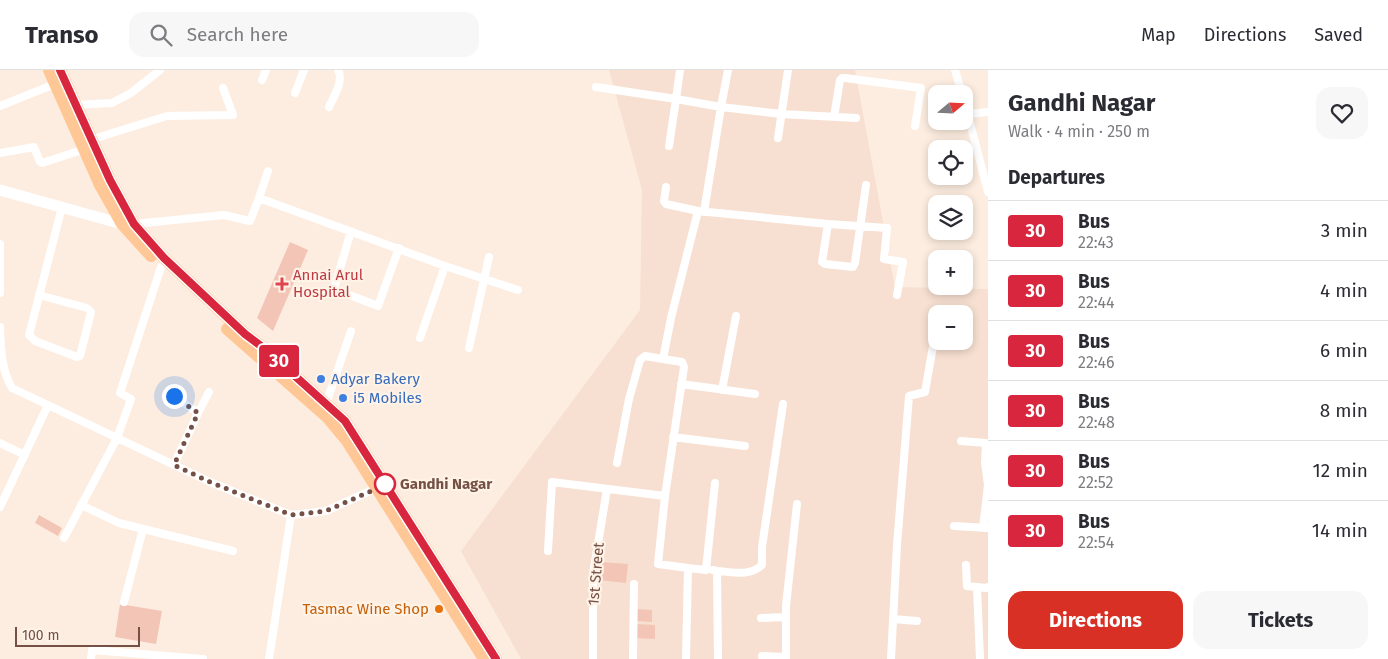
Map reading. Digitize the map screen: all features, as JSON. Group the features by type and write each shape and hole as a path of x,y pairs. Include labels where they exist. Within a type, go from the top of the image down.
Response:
{"main road":[{"path":"49,70 56,84 71,105"},
{"path":"60,70 71,105 89,144 110,180 128,224 162,267 240,342 327,417 380,486 496,659"},
{"path":"128,224 245,334 265,349 345,421 380,486 484,659"}],"street":[{"path":"71,105 112,103 131,93 160,70"},
{"path":"262,80 266,70"},
{"path":"295,93 304,70"},
{"path":"329,107 341,75 338,70"},
{"path":"669,146 680,70"},
{"path":"663,359 671,318 701,212 728,70"},
{"path":"778,138 788,70"},
{"path":"955,70 959,85"},
{"path":"834,117 840,80 845,78 921,88 915,126"},
{"path":"0,106 56,84"},
{"path":"596,87 721,107 781,114 856,118"},
{"path":"0,153 34,147 42,163 167,116 233,115 223,88"},
{"path":"973,114 988,112"},
{"path":"972,130 988,192"},
{"path":"0,190 128,224 224,215 250,220 268,170"},
{"path":"828,224 822,262 853,267 856,263 866,186"},
{"path":"666,187 664,201 666,204 701,212 887,228 884,259 903,262 897,296"},
{"path":"259,198 445,266 518,290"},
{"path":"40,296 87,308 91,312 80,356 77,357 31,338 30,331 62,207"},
{"path":"351,231 334,289 378,306 399,248"},
{"path":"0,244 0,293"},
{"path":"468,348 489,257"},
{"path":"420,338 445,266"},
{"path":"64,538 117,438 131,399 120,393 162,267"},
{"path":"722,390 736,316"},
{"path":"0,327 1,354 5,372 12,388 210,482 291,515 326,511 380,486"},
{"path":"326,404 351,331"},
{"path":"891,659 897,544 909,396 925,392 932,350"},
{"path":"617,463 629,399 640,360 645,356 682,362 684,364 664,496 658,564 748,573 762,565 762,547 783,404"},
{"path":"681,384 755,394"},
{"path":"174,465 210,392"},
{"path":"174,396 198,413"},
{"path":"0,507 48,405"},
{"path":"673,437 745,446"},
{"path":"954,526 985,528 988,485 985,463 987,443 961,441"},
{"path":"0,444 25,455"},
{"path":"548,551 552,482 664,496"},
{"path":"706,570 715,483"},
{"name":"1st Street","path":"593,659 593,574 607,489"},
{"path":"762,656 786,658 786,617 797,504"},
{"path":"81,505 120,523 233,551"},
{"path":"269,659 291,515"},
{"path":"124,602 143,529"},
{"path":"966,565 966,584 977,588 988,587"},
{"path":"686,659 688,568"},
{"path":"717,571 718,659"},
{"path":"633,659 634,584"},
{"path":"977,588 980,659"},
{"path":"761,618 786,617"},
{"path":"893,619 917,621"},
{"path":"91,659 92,650 203,659"}],"shaded area":[{"path":"609,70 855,70 895,287 928,288 928,295 973,295 973,289 988,289 988,659 521,659 461,551 640,310 642,190"}],"building":[{"name":"Annai Arul Hospital","path":"290,242 308,250 273,331 257,318"},
{"path":"39,515 62,528 58,536 35,523"},
{"path":"600,562 628,564 626,583 598,580"},
{"path":"120,604 162,611 156,644 115,637"},
{"path":"637,609 652,610 652,622 636,621"},
{"path":"635,624 655,625 655,639 634,638"}],"bus line":[{"name":"30","path":"60,70 110,180 134,224 164,258 245,334 265,349 345,421 496,659"}],"place":[{"name":"Annai Arul Hospital","path":"282,284"},
{"name":"Adyar Bakery","path":"321,379"},
{"name":"i5 Mobiles","path":"343,398"},
{"name":"Gandhi Nagar","path":"385,484"},
{"name":"Tasmac Wine Shop","path":"439,609"}],"route":[{"path":"174,396 198,413 174,465 210,482 291,515 326,511 385,484"}]}
